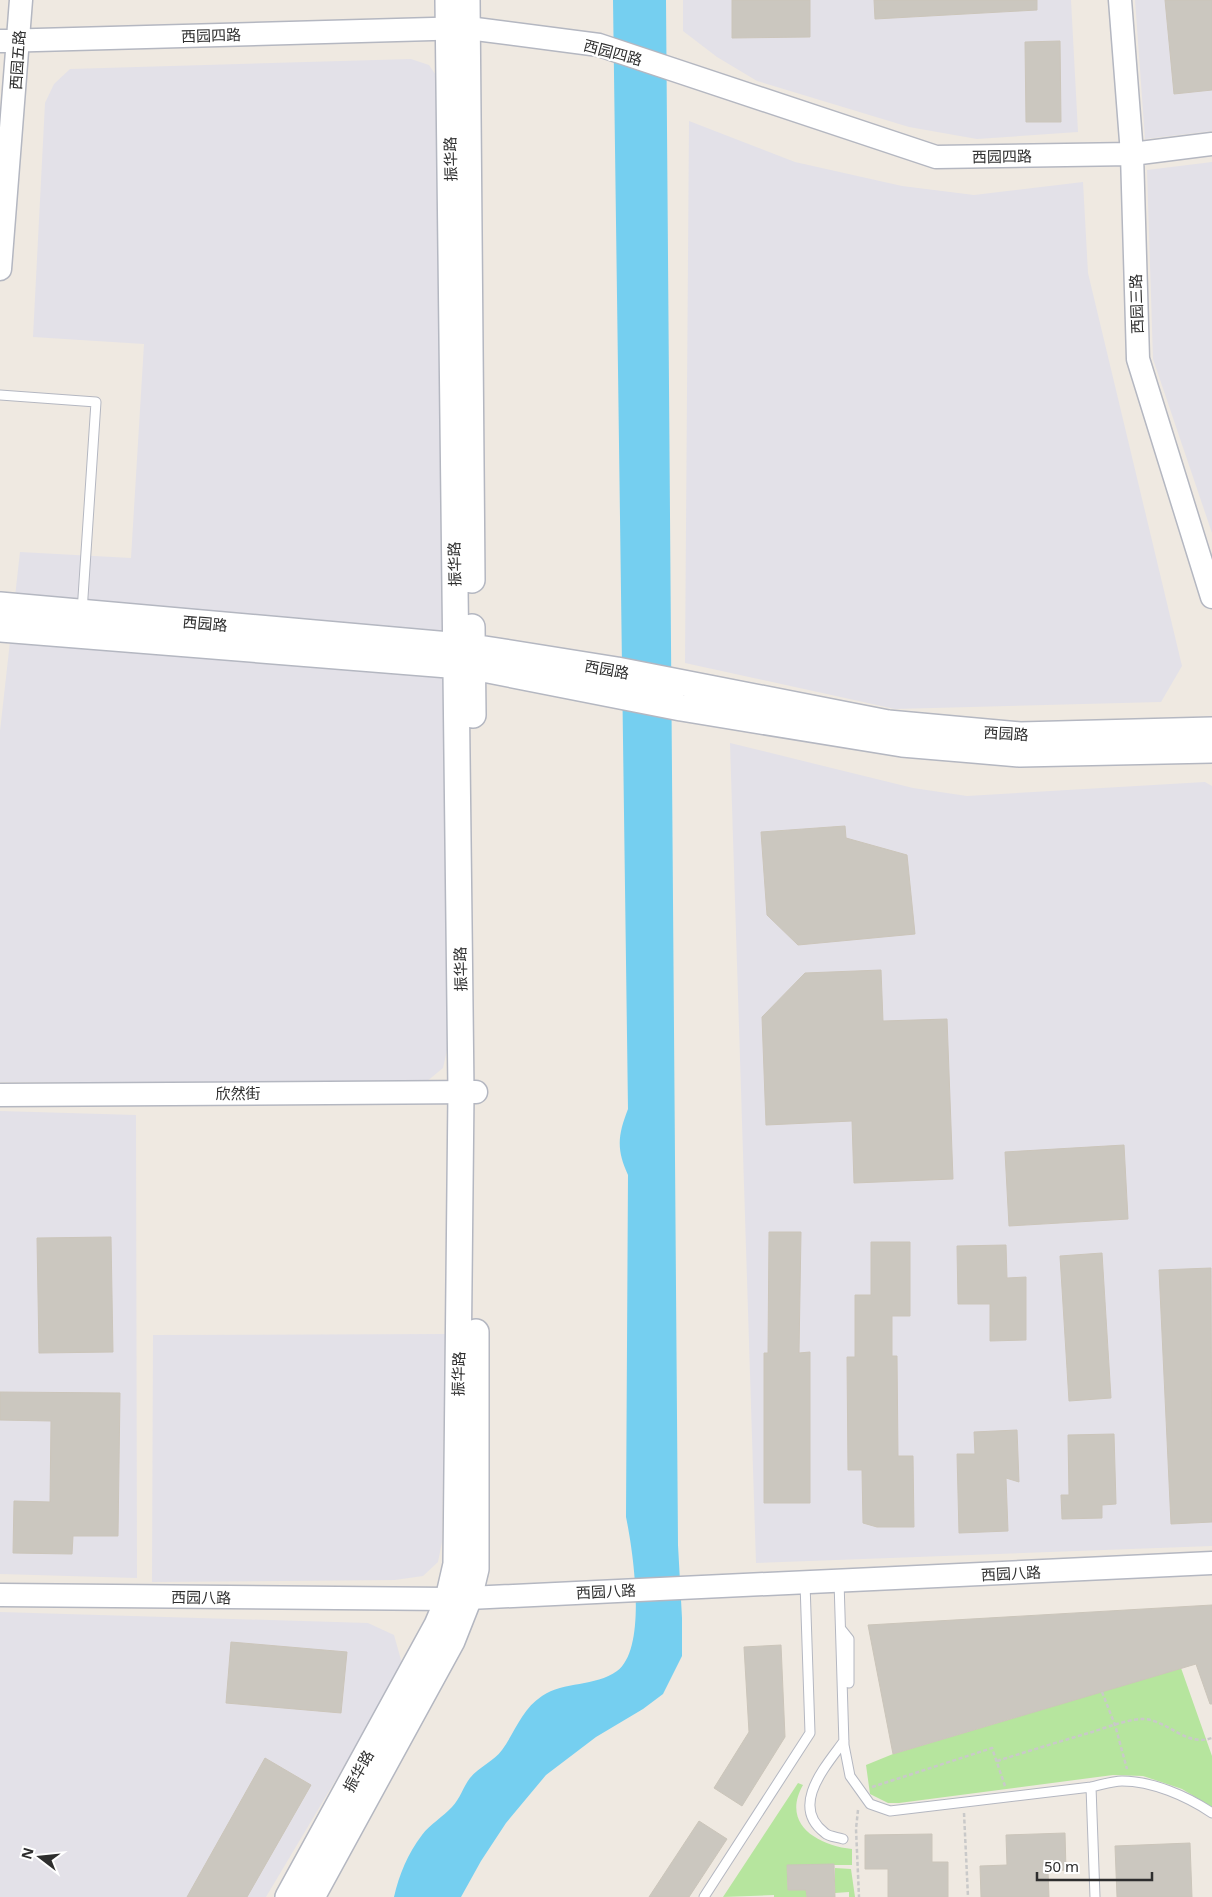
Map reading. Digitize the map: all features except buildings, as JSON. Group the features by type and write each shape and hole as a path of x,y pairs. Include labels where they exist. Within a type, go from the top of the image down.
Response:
{"main road":[{"name":"振华路","path":"448,0 458,28"},
{"name":"振华路","path":"312,1897 452,1641 459,1598 456,1564 469,1092 458,28 467,0"},
{"name":"西园路","path":"0,605 82,612 464,656 617,670 888,723 1020,735 1212,730"},
{"name":"西园路","path":"0,629 464,656 614,696 902,744 1010,753 1212,750"},
{"name":"振华路","path":"288,1897 438,1625 459,1598"}],"street":[{"name":"西园五路","path":"0,269 9,41 21,0"},
{"name":"西园三路","path":"1120,0 1132,154 1138,359 1212,597"},
{"name":"西园四路","path":"9,41 458,28 600,45 936,157 1132,154 1212,144"},
{"name":"欣然街","path":"0,1095 469,1092"},
{"name":"西园八路","path":"0,1595 459,1598 1212,1563"}],"lane":[{"path":"0,395 96,402 82,612"},
{"path":"839,1581 844,1741 850,1776 870,1804 890,1811 1091,1787 1122,1781 1156,1787 1193,1800 1212,1813"},
{"path":"704,1897 810,1733 805,1582"},
{"path":"840,1629 849,1639 849,1683"},
{"path":"843,1839 825,1834 814,1821 809,1808 812,1791 821,1774 844,1741"},
{"path":"1091,1787 1095,1897"}],"path":[{"path":"1102,1692 1115,1725 1131,1783"},
{"path":"996,1761 1115,1725 1142,1719 1165,1724 1182,1736 1195,1740 1212,1738"},
{"path":"859,1897 856,1829 861,1791 992,1748 1009,1796"},
{"path":"964,1802 968,1897"}],"shaded area":[{"path":"683,0 1071,0 1078,132 977,139 909,127 757,81 717,57 683,31"},
{"path":"1135,0 1212,0 1212,131 1145,139"},
{"path":"411,59 429,65 442,84 448,1046 443,1068 426,1082 0,1082 0,731 20,552 131,558 144,344 33,337 45,103 54,84 70,69"},
{"path":"689,121 795,162 902,186 974,195 1083,182 1088,273 1182,666 1161,702 895,709 685,663"},
{"path":"1212,162 1212,533 1153,359 1147,170"},
{"path":"730,743 913,788 967,796 1205,782 1212,786 1212,1546 756,1563"},
{"path":"0,1111 136,1115 137,1578 0,1574"},
{"path":"445,1334 442,1542 438,1562 423,1576 395,1580 152,1582 153,1335"},
{"path":"0,1612 368,1623 394,1635 403,1667 266,1897 0,1897"}],"green space":[{"path":"1181,1668 1212,1756 1212,1807 1182,1789 1143,1776 1113,1775 899,1803 888,1803 870,1794 866,1765 893,1754"},
{"path":"798,1783 803,1785 797,1799 796,1811 800,1821 806,1830 826,1843 852,1849 852,1865 787,1865 788,1890 806,1890 807,1897 774,1897 774,1895 723,1897"},
{"path":"835,1868 851,1869 855,1897 849,1897 849,1892 835,1893"}],"water":[{"path":"613,0 666,0 678,1545 682,1656 663,1694 643,1709 596,1737 546,1775 506,1823 481,1861 461,1897 394,1897 412,1849 429,1827 455,1804 470,1778 502,1750 529,1707 551,1691 599,1680 617,1671 627,1659 635,1621 636,1598 632,1552 626,1517 628,1175 620,1150 620,1134 628,1109"}]}
